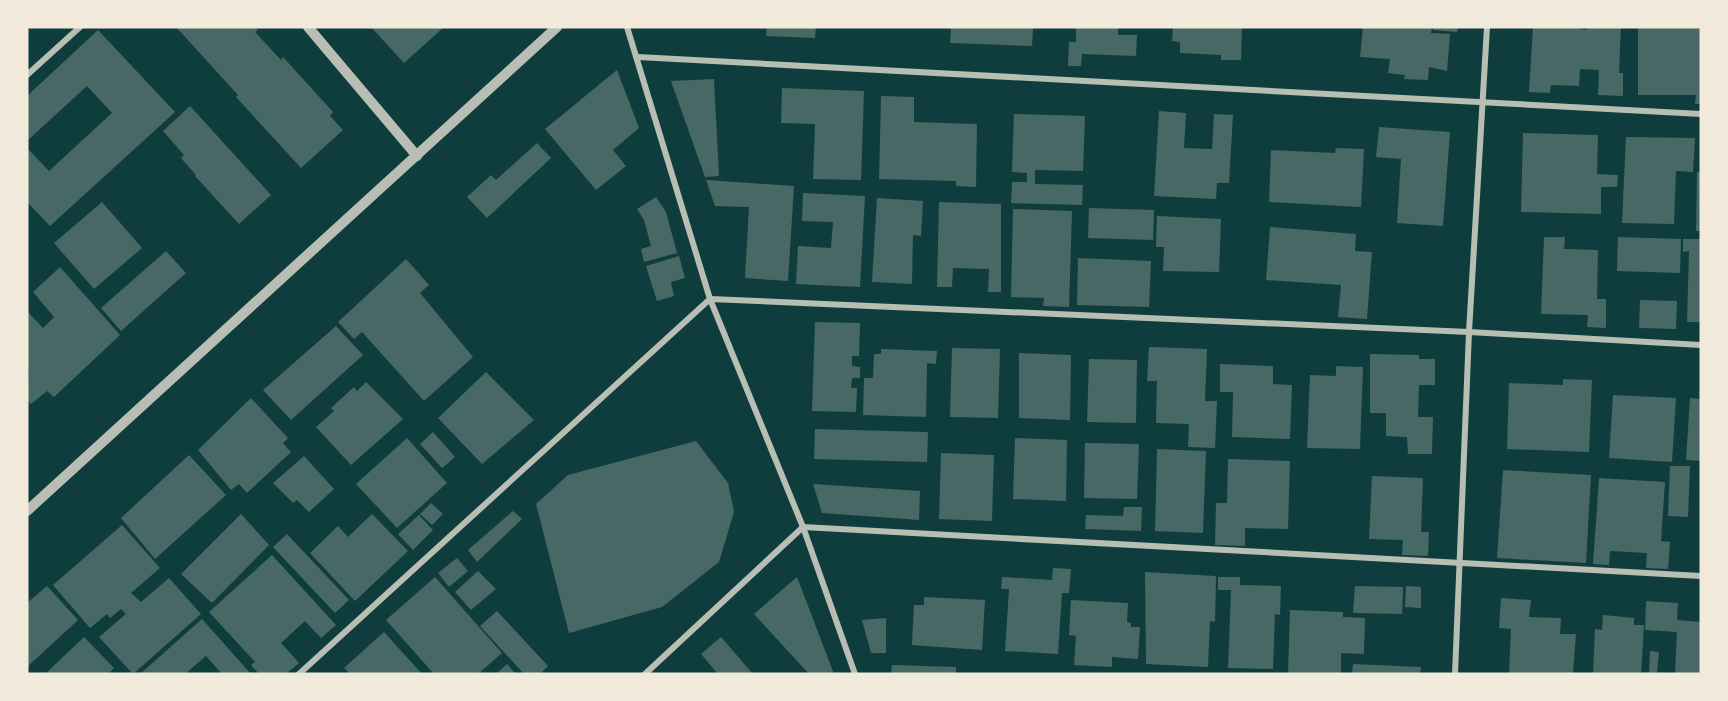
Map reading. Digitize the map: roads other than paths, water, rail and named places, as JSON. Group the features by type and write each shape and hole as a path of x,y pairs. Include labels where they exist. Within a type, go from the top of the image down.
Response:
{"street":[{"path":"27,75 80,27"},
{"path":"308,27 417,156"},
{"path":"27,511 557,27"},
{"path":"627,27 710,299 803,527 855,674"},
{"path":"1455,674 1469,332 1487,27"},
{"path":"638,57 1701,114"},
{"path":"299,674 710,299 1469,332 1701,345"},
{"path":"645,674 803,527 1701,576"}]}
